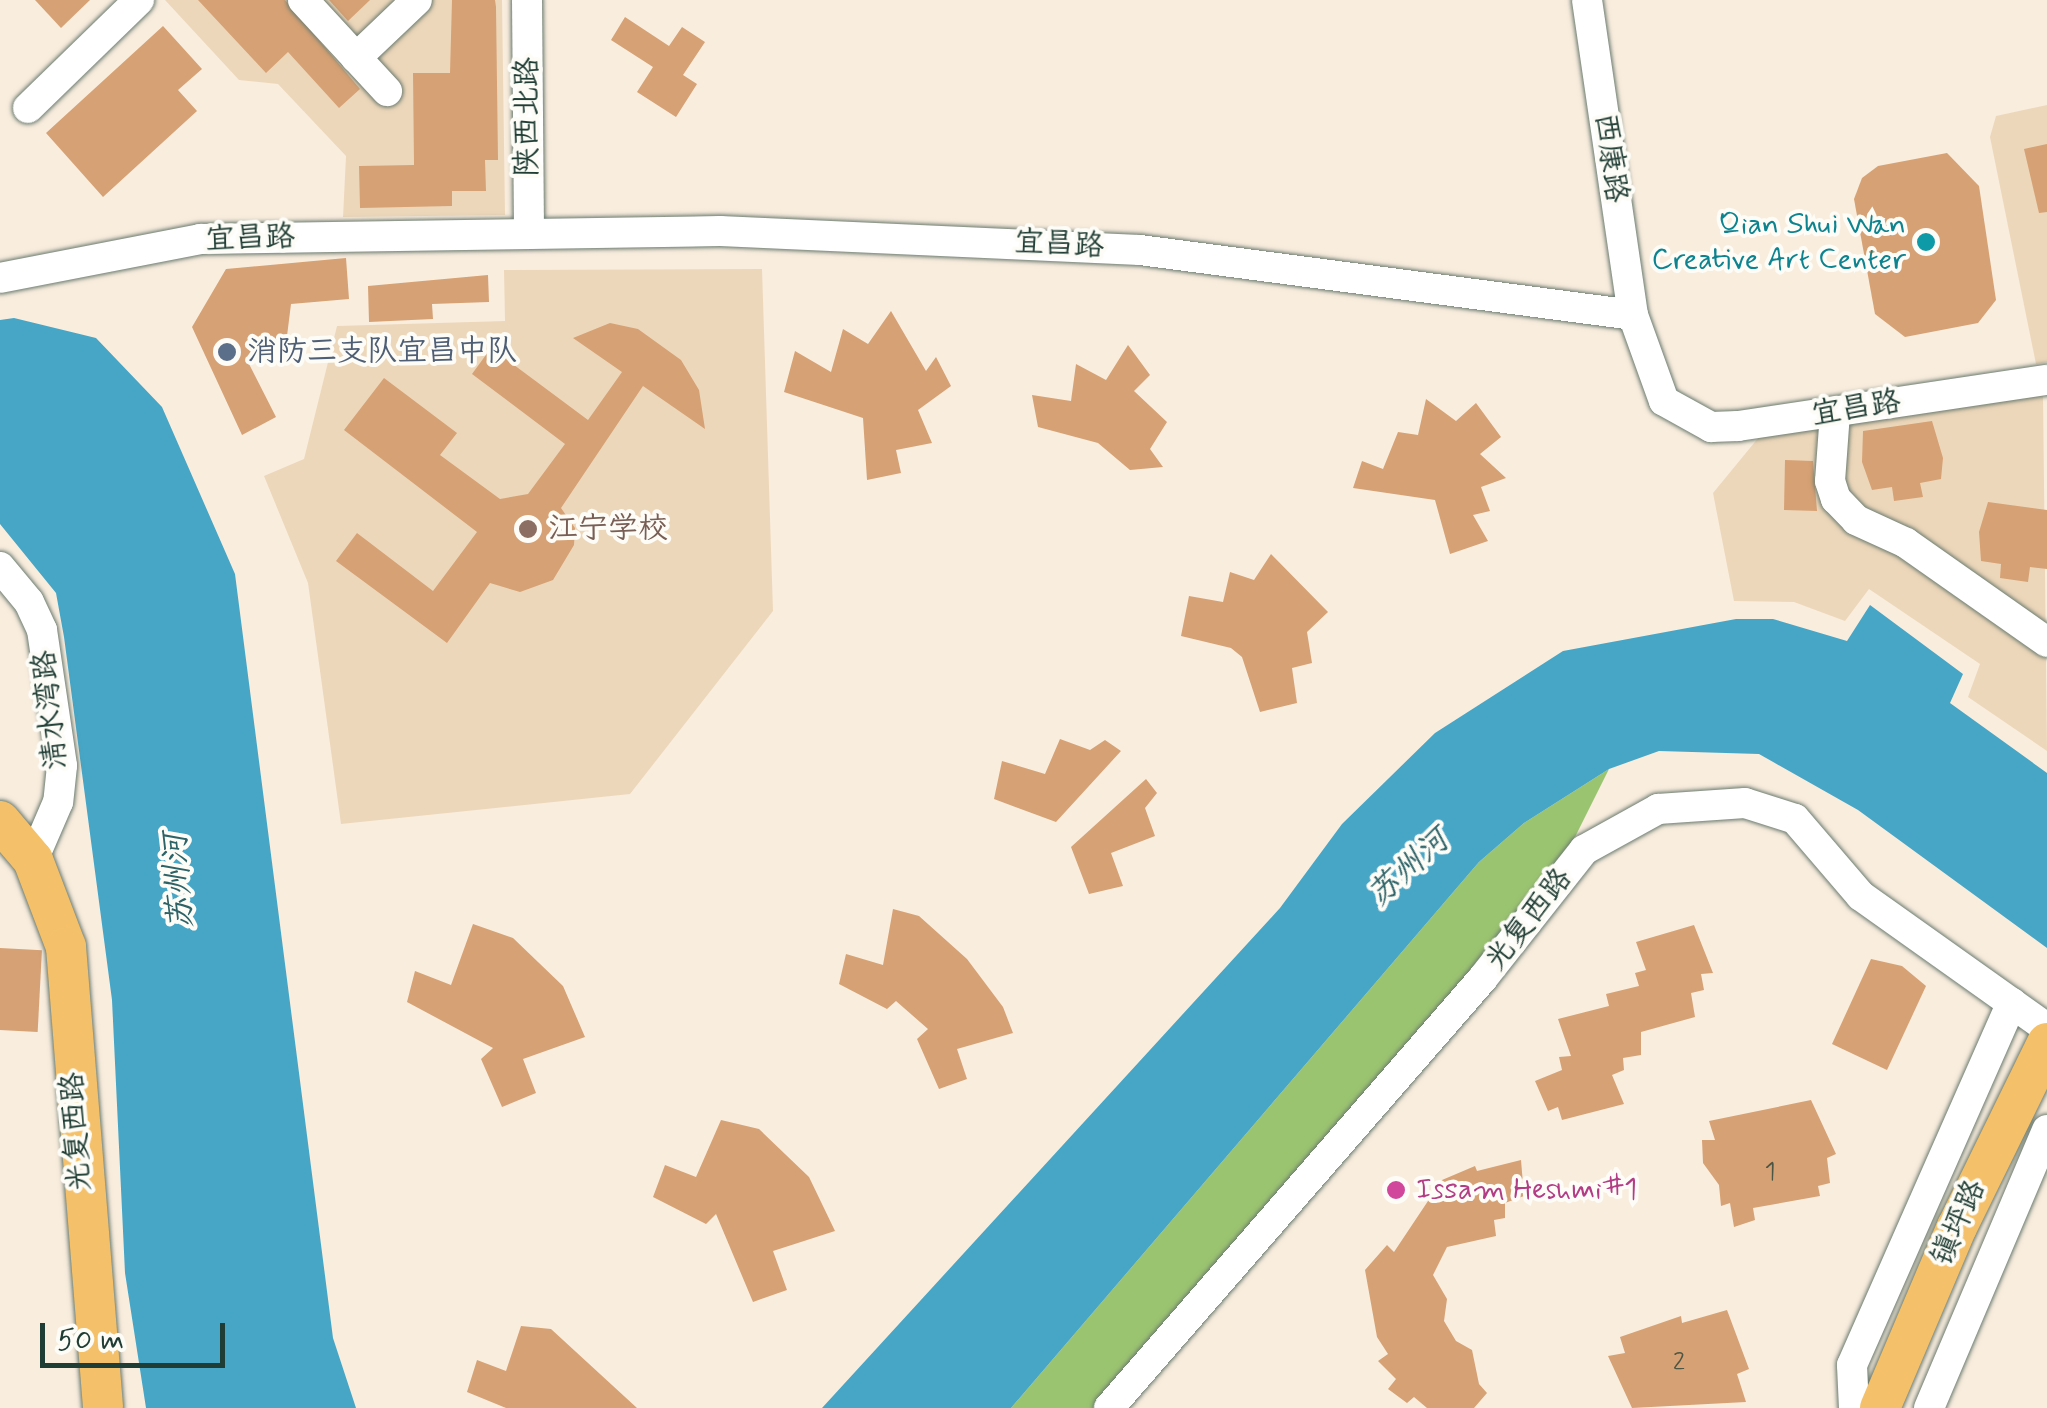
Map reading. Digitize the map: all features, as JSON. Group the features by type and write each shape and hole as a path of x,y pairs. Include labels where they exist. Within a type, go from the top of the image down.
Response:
{"main road":[{"path":"0,821 34,860"},
{"name":"光复西路","path":"34,860 66,947 84,1242 103,1408"},
{"name":"镇坪路","path":"1887,1390 2047,1043"}],"street":[{"path":"28,108 138,0"},
{"path":"302,0 387,91"},
{"path":"356,58 417,0"},
{"name":"陕西北路","path":"527,0 529,234"},
{"name":"西康路","path":"1587,0 1633,315"},
{"name":"宜昌路","path":"0,278 200,239 740,231 1140,250 1633,315 1649,374 1664,401 1684,417 1738,426 2047,380"},
{"path":"1835,412 1830,481 1836,499 1856,520 1906,544 2047,642"},
{"name":"清水湾路","path":"0,567 29,602 42,630 62,766 58,802 34,860"},
{"name":"光复西路","path":"1110,1408 1483,978 1556,882 1615,828 1658,809 1702,802 1746,804 1794,819 1861,896 2047,1028"},
{"path":"1854,1408 1852,1366 2012,1003"},
{"path":"1929,1408 2047,1130"}],"shaded area":[{"path":"165,0 502,0 505,215 343,217 346,156 278,84 239,80"},
{"path":"2047,105 2047,362 2036,364 1990,137 1996,116"},
{"name":"江宁学校","path":"762,269 773,611 630,794 341,824 308,583 264,476 304,459 337,326 505,321 504,270"},
{"path":"2043,395 2047,751 1968,697 1980,664 1869,589 1845,621 1794,602 1734,601 1713,493 1759,437"}],"green space":[{"path":"1609,769 1552,883 1094,1408 1011,1408 1479,862 1524,823"}],"water":[{"name":"苏州河","path":"14,318 96,338 162,407 235,574 333,1338 356,1408 146,1408 125,1273 112,1000 64,637 56,593 0,524 0,320"},
{"name":"苏州河","path":"1870,605 1963,674 1950,703 2047,773 2047,948 1858,810 1759,754 1659,751 1609,769 1524,823 1479,862 1011,1408 822,1408 1280,908 1342,824 1435,733 1563,651 1736,619 1773,619 1847,641"}],"building":[{"path":"35,0 90,0 61,28"},
{"path":"198,0 285,0 360,89 339,108 288,52 266,73"},
{"path":"329,0 370,0 348,21"},
{"path":"452,0 495,0 498,160 485,160 486,191 452,191 452,206 360,208 359,166 414,165 413,73 450,73"},
{"path":"625,17 669,46 682,27 705,42 683,75 697,84 676,117 637,92 653,67 611,40"},
{"path":"163,26 202,69 178,90 197,111 103,197 46,133"},
{"path":"2047,144 2047,212 2039,213 2024,149"},
{"name":"Qian Shui Wan Creative Art Center","path":"1947,153 1979,186 1996,300 1978,323 1905,337 1875,314 1854,199 1862,178 1878,166"},
{"name":"消防三支队宜昌中队","path":"346,258 349,299 291,304 286,344 248,362 276,417 242,435 192,327 226,269"},
{"path":"488,275 489,302 432,304 433,319 369,322 368,286"},
{"path":"891,311 926,371 936,357 951,386 918,410 932,443 896,450 901,473 867,480 863,418 784,392 795,351 831,372 843,329 868,344"},
{"path":"610,323 638,329 681,360 699,390 705,429 643,386 561,508 575,528 574,545 553,580 520,592 490,583 447,643 336,561 357,533 433,591 477,532 344,430 384,378 457,433 440,455 500,499 528,494 565,444 472,374 491,348 588,420 622,372 573,338"},
{"path":"1128,345 1150,375 1134,391 1167,422 1150,449 1163,467 1130,470 1098,443 1038,427 1032,395 1071,401 1076,364 1106,380"},
{"path":"1426,399 1456,421 1476,403 1501,437 1480,454 1506,478 1481,487 1490,511 1473,515 1488,541 1450,554 1435,500 1353,488 1362,461 1383,469 1398,432 1418,435"},
{"path":"1932,421 1943,458 1941,479 1920,483 1923,497 1894,501 1892,487 1872,490 1862,462 1863,431"},
{"path":"1785,460 1813,461 1817,511 1784,510"},
{"path":"1988,502 2047,510 2047,569 2030,567 2028,582 2000,578 2001,564 1981,561 1979,532"},
{"path":"1271,554 1328,612 1307,632 1312,663 1292,668 1297,703 1260,712 1242,657 1231,648 1181,636 1189,596 1223,602 1230,572 1254,580"},
{"path":"1060,739 1090,750 1105,740 1121,751 1056,822 994,799 1002,761 1045,774"},
{"path":"1146,779 1157,793 1145,808 1155,836 1111,853 1123,886 1089,894 1071,847"},
{"path":"893,909 919,916 967,959 1003,1007 1013,1033 957,1049 967,1079 939,1089 917,1039 928,1029 896,1001 887,1009 839,984 846,954 883,965"},
{"path":"473,924 513,938 563,986 585,1037 523,1059 536,1093 502,1107 481,1059 493,1048 407,1002 415,971 451,985"},
{"path":"1694,925 1713,973 1701,974 1704,990 1691,993 1695,1017 1641,1032 1641,1055 1623,1058 1624,1070 1612,1075 1624,1104 1562,1120 1558,1107 1548,1111 1535,1081 1562,1070 1559,1057 1571,1056 1558,1019 1609,1006 1606,994 1639,986 1635,973 1646,970 1636,942"},
{"path":"0,948 42,950 38,1032 0,1030"},
{"path":"1871,959 1902,966 1926,986 1887,1070 1832,1044"},
{"path":"1811,1100 1836,1154 1827,1158 1830,1183 1818,1186 1820,1196 1753,1208 1755,1220 1734,1227 1730,1203 1721,1206 1719,1185 1703,1163 1702,1140 1715,1140 1709,1121"},
{"path":"721,1120 759,1129 809,1177 835,1231 773,1251 787,1290 753,1302 716,1214 706,1224 653,1197 665,1165 696,1177"},
{"path":"1521,1160 1524,1196 1505,1203 1505,1218 1494,1220 1496,1236 1447,1247 1433,1275 1447,1299 1444,1321 1456,1341 1472,1350 1479,1384 1487,1393 1474,1408 1427,1408 1414,1397 1407,1403 1388,1389 1396,1379 1378,1361 1388,1354 1377,1337 1365,1270 1387,1245 1394,1252 1442,1180 1475,1166 1477,1171"},
{"path":"1727,1310 1749,1369 1737,1374 1746,1402 1632,1408 1608,1356 1625,1353 1620,1337 1681,1316 1682,1323"},
{"path":"521,1326 551,1329 637,1408 506,1408 467,1392 477,1360 506,1371"}],"place":[{"name":"Qian Shui Wan Creative Art Center","path":"1926,242"},
{"name":"消防三支队宜昌中队","path":"227,352"},
{"name":"江宁学校","path":"528,529"},
{"name":"Issam Heshmi#1","path":"1396,1190"}]}
